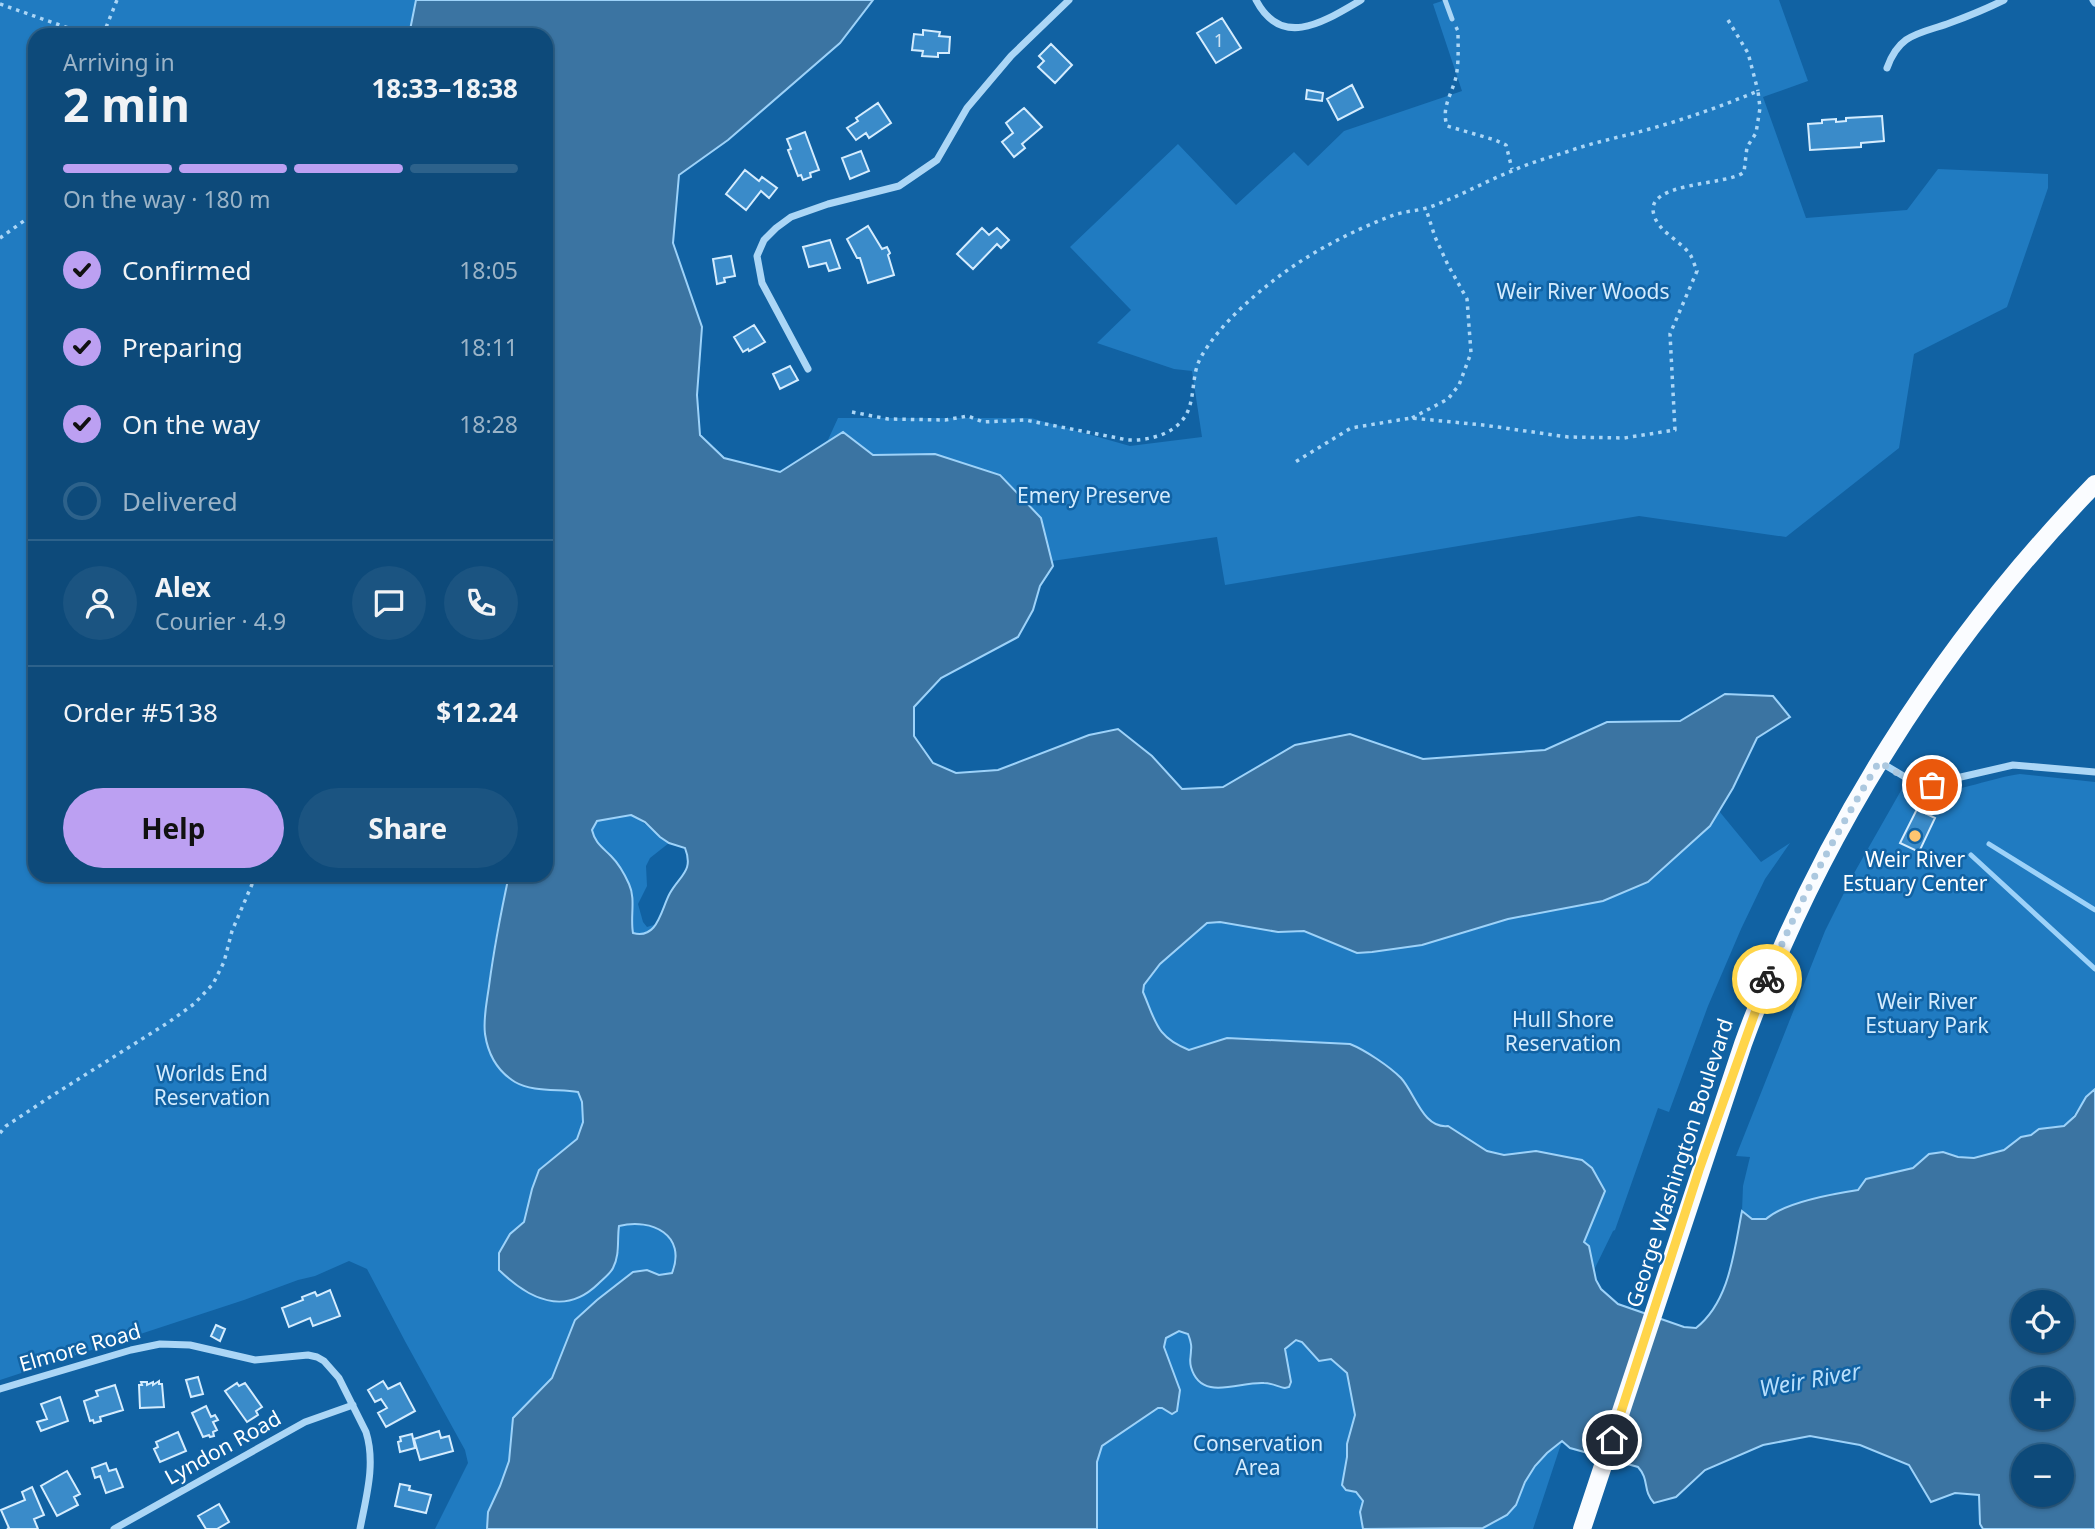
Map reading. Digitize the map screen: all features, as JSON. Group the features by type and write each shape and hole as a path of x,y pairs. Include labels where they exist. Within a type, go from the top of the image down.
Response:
{"main road":[{"name":"George Washington Boulevard","path":"1582,1529 1699,1170 1743,1044 1794,917 1879,762 1934,679 2036,549 2095,484"}],"street":[{"path":"808,369 762,283 757,256 764,240 791,217 828,204 899,186 937,160 967,108 1011,56 1069,0"},
{"path":"1256,0 1270,20 1290,29 1311,26 1362,0"},
{"path":"1887,68 1896,48 1916,33 1944,25 2004,0"},
{"path":"1879,762 1915,783 1926,785 2013,765 2095,772"},
{"name":"Elmore Road","path":"0,1389 150,1345 179,1344 255,1360 297,1355 317,1357 339,1377 366,1432 370,1451 368,1488 359,1529"},
{"name":"Lyndon Road","path":"114,1529 304,1422 353,1405"}],"lane":[{"path":"1445,0 1452,19"}],"path":[{"path":"106,28 117,0"},
{"path":"0,4 68,28"},
{"path":"1452,19 1458,31 1458,59 1456,78 1444,110 1447,126 1506,145 1513,170"},
{"path":"1292,464 1351,428 1411,418 1568,437 1623,438 1675,430 1670,334 1697,271 1690,254 1659,224 1653,208 1658,199 1668,191 1730,179 1744,172 1747,147 1756,133 1760,108 1748,53 1728,20"},
{"path":"852,412 888,419 945,420 968,416 983,422 1025,420 1128,440 1152,438 1172,429 1189,410 1196,368 1207,348 1231,318 1269,283 1312,254 1373,224 1397,214 1426,209 1460,196 1513,170 1576,148 1703,113 1758,91"},
{"path":"1411,418 1448,399 1459,385 1471,353 1467,299 1447,265 1426,209"},
{"path":"0,238 28,218"},
{"path":"0,1133 6,1126 194,1004 213,984 224,962 236,920 253,882"}],"green space":[{"name":"Worlds End Reservation","path":"0,0 416,0 410,28 28,28 28,882 507,882 487,993 485,1033 538,1089 578,1092 582,1101 583,1122 577,1139 539,1170 524,1223 510,1234 619,1252 619,1226 643,1225 663,1233 670,1240 675,1249 676,1260 673,1273 659,1275 647,1271 575,1320 552,1378 513,1418 509,1461 488,1512 487,1529 435,1529 468,1463 465,1450 367,1269 349,1261 315,1276 0,1380"},
{"name":"Weir River Woods","path":"1445,0 1779,0 1808,81 1763,97 1806,218 1907,210 1938,169 2048,174 2048,188 2007,307 1914,354 1899,448 1786,537 1639,516 1225,585 1217,537 1052,561 1041,518 935,454 873,455 844,432 827,442 838,418 1031,418 1130,446 1202,437 1192,371 1174,369 1097,343 1131,310 1070,247 1178,144 1236,205 1294,152 1308,166 1344,131 1462,91 1433,4"},
{"name":"Weir River Estuary Park","path":"2020,774 2095,782 2095,1089 2064,1126 2049,1127 2021,1137 2004,1150 1974,1158 1943,1152 1929,1154 1913,1168 1866,1179 1858,1190 1830,1194 1766,1219 1752,1219 1742,1211 1743,1186 1750,1157 1736,1156 1825,931 1903,787 1929,793"},
{"name":"Hull Shore Reservation","path":"1719,811 1761,862 1790,843 1765,879 1741,929 1708,1006 1669,1112 1658,1108 1615,1230 1594,1270 1589,1246 1584,1243 1605,1191 1536,1151 1504,1155 1487,1151 1448,1126 1433,1122 1420,1109 1400,1077 1227,1038 1190,1050 1178,1045 1158,1027 1143,992 1144,985 1160,964 1206,923 1220,922 1278,932 1304,931 1357,953 1422,945 1508,919 1603,901 1648,882 1710,826"},
{"path":"631,815 669,843 650,858 646,866 647,886 638,904 647,927 657,924 643,934 633,934 632,896 627,880 616,862 597,842 591,830 597,821"},
{"name":"Conservation Area","path":"1179,1331 1188,1334 1192,1348 1189,1358 1198,1380 1207,1386 1220,1388 1263,1383 1285,1388 1291,1382 1285,1348 1296,1340 1319,1360 1331,1359 1347,1373 1355,1415 1347,1444 1342,1485 1346,1490 1356,1492 1363,1501 1360,1512 1363,1529 1097,1529 1097,1462 1102,1446 1162,1407 1180,1390 1164,1348 1166,1338"},
{"path":"1562,1441 1533,1529 1478,1529 1501,1519 1508,1512 1534,1467"}],"water":[{"name":"Weir River","path":"416,0 873,0 840,43 728,140 679,175 673,243 702,327 697,395 700,435 724,458 780,472 843,432 873,455 935,454 1000,475 1041,518 1053,566 1040,586 1033,610 1018,637 941,678 914,707 914,736 933,763 956,773 998,770 1089,735 1118,729 1152,756 1182,789 1223,787 1295,745 1350,734 1423,759 1545,750 1607,722 1680,721 1725,694 1773,696 1790,717 1757,738 1733,788 1710,826 1648,882 1603,901 1508,919 1422,945 1372,952 1357,953 1304,931 1278,932 1220,922 1207,923 1160,964 1144,985 1143,992 1163,1034 1189,1050 1227,1038 1350,1044 1377,1059 1401,1078 1420,1109 1432,1122 1448,1126 1487,1151 1504,1155 1536,1151 1582,1160 1592,1168 1605,1191 1584,1242 1589,1246 1596,1280 1601,1289 1618,1304 1684,1327 1696,1328 1707,1317 1723,1290 1733,1258 1742,1211 1752,1219 1766,1219 1797,1203 1858,1190 1866,1179 1913,1168 1929,1154 1943,1152 1974,1158 2004,1150 2021,1137 2031,1135 2039,1129 2064,1126 2095,1089 2095,1529 1983,1529 1980,1524 1979,1495 1955,1493 1931,1502 1909,1465 1860,1445 1810,1436 1763,1445 1705,1470 1676,1497 1654,1503 1638,1467 1570,1448 1562,1441 1535,1466 1516,1505 1507,1515 1483,1528 1363,1529 1360,1512 1363,1501 1356,1492 1346,1490 1342,1485 1347,1444 1355,1415 1347,1373 1331,1359 1319,1361 1302,1342 1296,1340 1285,1349 1291,1382 1289,1387 1254,1383 1212,1387 1196,1378 1190,1365 1189,1336 1179,1331 1166,1338 1164,1347 1180,1390 1177,1411 1172,1414 1158,1408 1102,1446 1097,1462 1097,1529 487,1529 488,1512 509,1461 513,1418 552,1378 575,1320 633,1272 647,1270 659,1275 672,1273 675,1260 675,1248 664,1232 654,1227 631,1224 619,1226 617,1258 610,1272 585,1294 572,1300 560,1302 535,1296 499,1270 499,1253 510,1234 524,1222 539,1170 577,1139 583,1122 582,1102 578,1092 545,1090 522,1085 503,1073 491,1055 485,1028 493,958 507,882 553,882 553,28 410,28","holes":["631,815 645,822 669,843 685,848 688,862 685,872 670,893 658,922 648,932 641,934 633,933 633,902 625,877 599,844 592,830 597,821"]}],"building":[{"path":"1222,18 1241,48 1216,63 1197,33"},
{"path":"923,30 940,32 939,36 950,37 949,53 938,53 938,57 922,56 923,51 912,50 914,34 923,35"},
{"path":"1051,44 1072,65 1055,83 1038,67 1044,61 1039,56"},
{"path":"1352,85 1363,107 1338,120 1327,99"},
{"path":"1307,90 1323,93 1322,101 1306,99"},
{"path":"878,103 891,123 869,138 866,133 856,140 847,128 858,121 856,118"},
{"path":"1024,108 1042,127 1022,144 1025,148 1014,157 1002,142 1013,133 1006,123"},
{"path":"1882,116 1884,141 1861,143 1861,147 1810,150 1808,124 1822,123 1822,120 1836,119 1836,122 1846,121 1846,118"},
{"path":"805,132 819,170 810,173 811,177 803,180 801,175 798,176 788,150 791,149 787,139"},
{"path":"861,151 869,171 850,179 842,158"},
{"path":"745,170 759,181 762,177 777,188 769,198 761,191 746,210 726,194"},
{"path":"868,226 882,249 887,247 894,275 868,283 860,258 857,258 847,239"},
{"path":"982,228 989,235 997,228 1009,240 1001,248 997,244 973,269 957,254"},
{"path":"830,240 840,268 829,271 826,263 809,267 803,247"},
{"path":"731,256 735,276 724,278 725,282 717,284 713,259"},
{"path":"754,325 765,342 743,352 734,337"},
{"path":"790,366 798,380 780,389 773,374"},
{"name":"Weir River Estuary Center","path":"1917,809 1935,818 1919,852 1900,843"},
{"path":"330,1290 340,1316 313,1326 310,1318 289,1327 282,1308 315,1292 317,1296"},
{"path":"216,1325 225,1329 220,1341 211,1336"},
{"path":"198,1377 203,1394 191,1397 186,1380"},
{"path":"159,1381 159,1384 162,1384 164,1407 140,1408 141,1382 147,1382 147,1385 153,1382 153,1385"},
{"path":"383,1381 388,1389 400,1383 415,1411 386,1427 378,1413 387,1408 381,1399 375,1402 368,1390"},
{"path":"237,1383 239,1386 245,1383 262,1407 256,1411 258,1415 247,1422 225,1391"},
{"path":"115,1385 123,1410 100,1417 101,1421 90,1421 84,1401 98,1396 96,1391"},
{"path":"60,1397 68,1421 41,1431 37,1422 47,1419 41,1404"},
{"path":"206,1406 211,1417 215,1415 218,1420 213,1422 217,1430 213,1432 214,1436 210,1437 203,1437 192,1413"},
{"path":"439,1431 441,1438 449,1436 453,1451 420,1460 414,1439"},
{"path":"178,1432 186,1451 160,1462 154,1449 158,1447 156,1442"},
{"path":"412,1434 415,1448 400,1452 400,1437"},
{"path":"106,1463 109,1471 116,1469 123,1487 106,1493 100,1476 95,1478 92,1468"},
{"path":"67,1471 80,1494 74,1497 78,1505 57,1516 41,1486"},
{"path":"400,1484 410,1486 409,1490 431,1495 426,1513 395,1506"},
{"path":"32,1487 44,1515 34,1519 38,1529 7,1529 9,1528 1,1510 25,1500 22,1492"},
{"path":"219,1504 229,1522 217,1529 206,1529 198,1516"}],"waterway":[{"path":"1989,844 2095,910"},
{"path":"1971,855 2095,969"}],"way so far":[{"path":"1767,979 1816,873 1879,762 1915,783 1932,785"}],"place":[{"name":"Weir River Estuary Center","path":"1915,836"}],"route":[{"path":"1612,1440 1699,1170 1767,979"}],"park label":[{"name":"Emery Preserve","path":"1094,496"}]}
